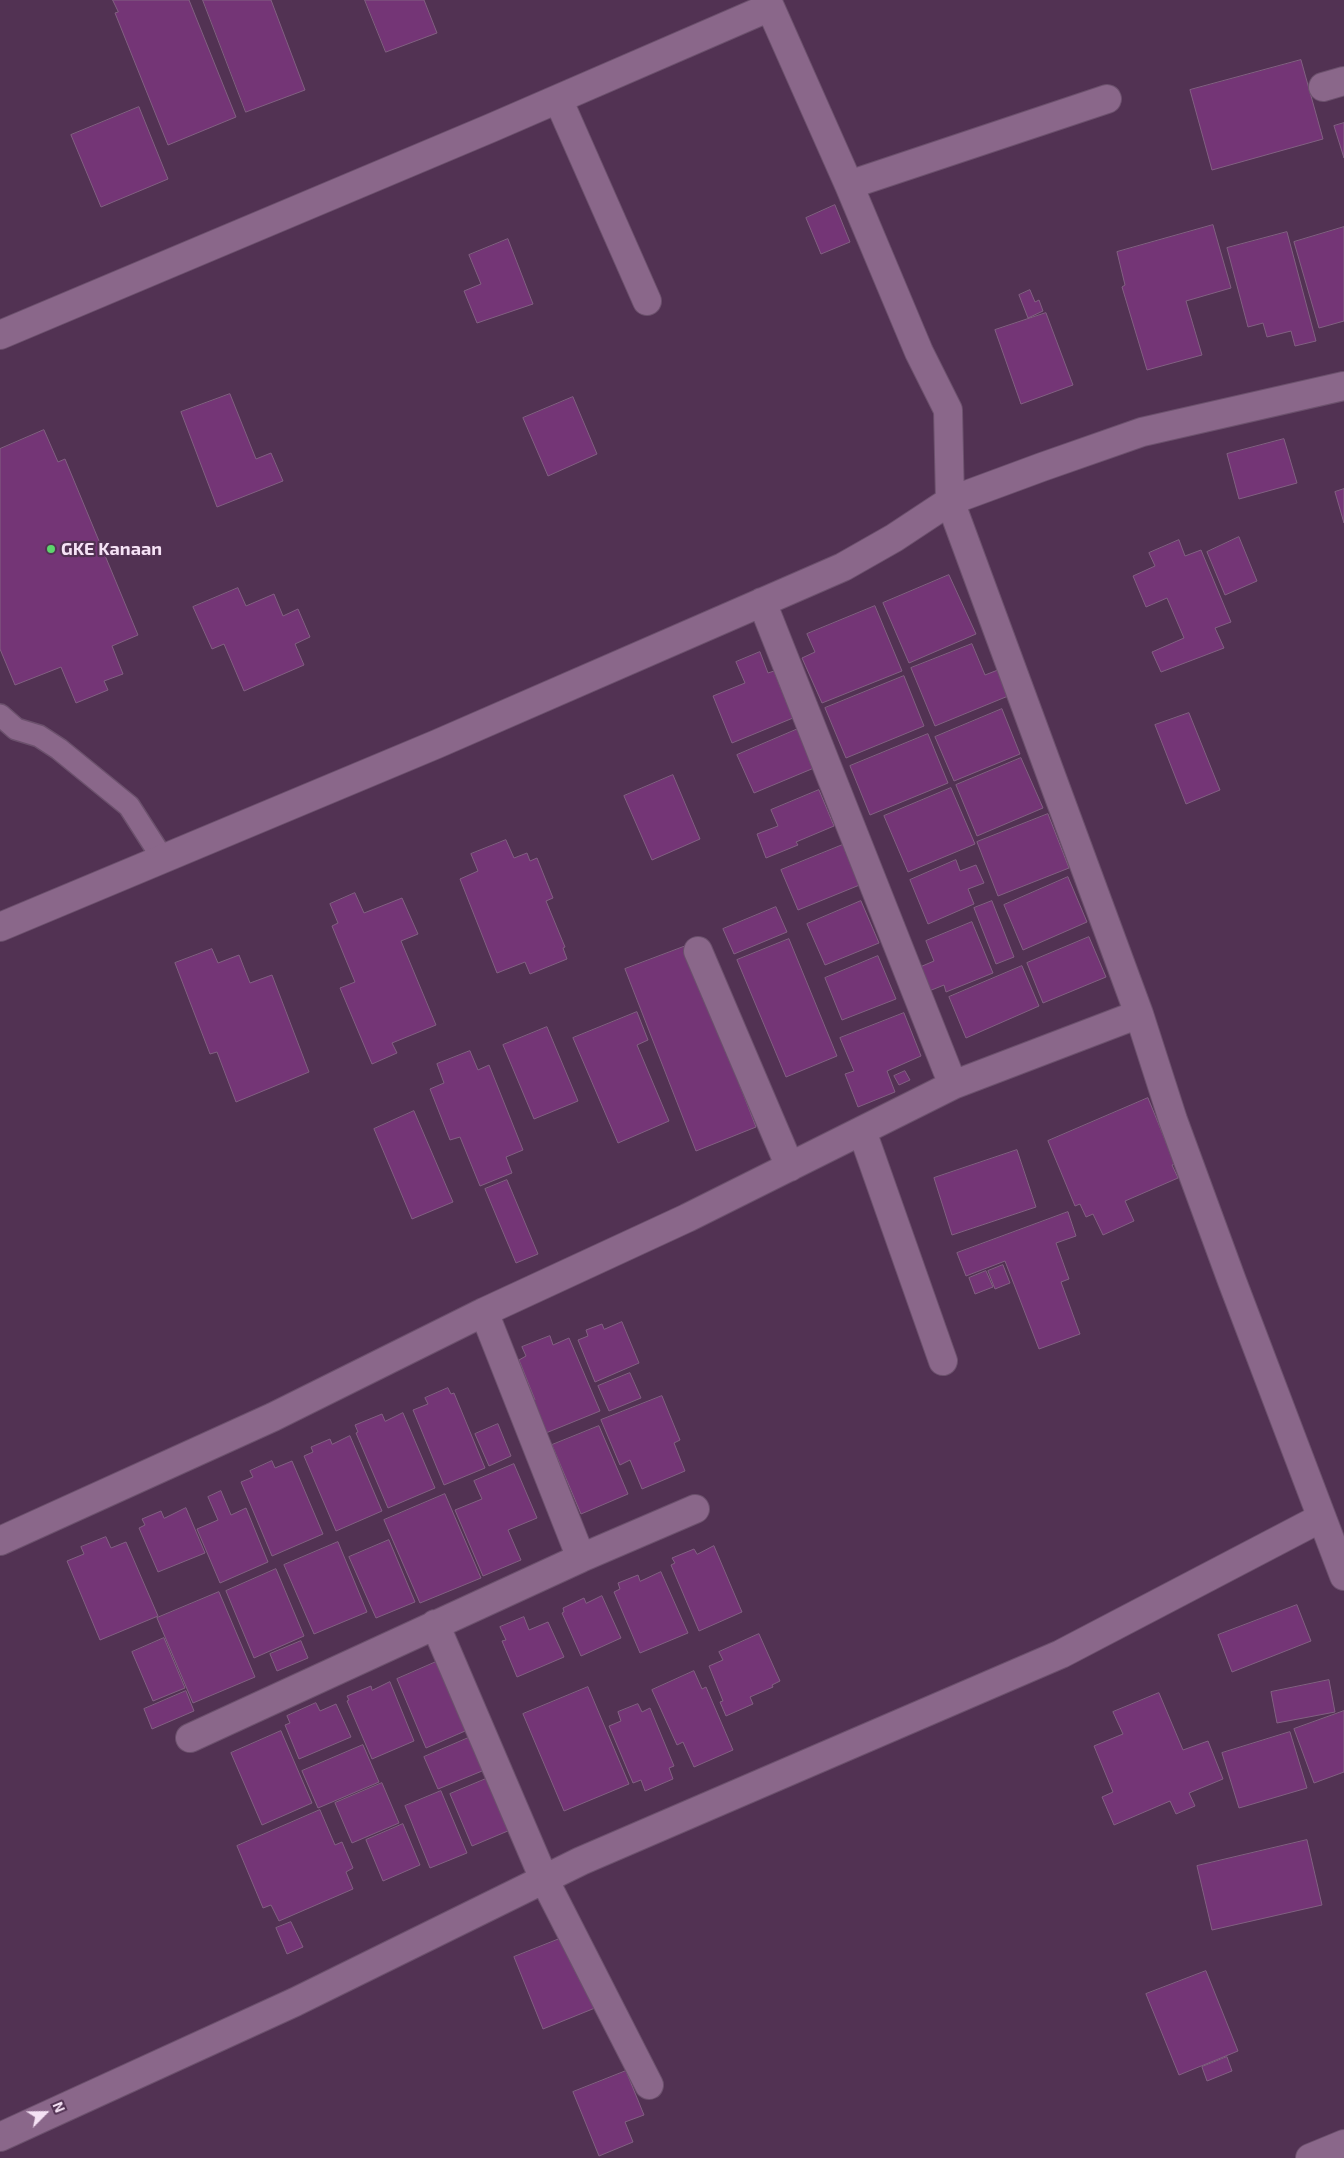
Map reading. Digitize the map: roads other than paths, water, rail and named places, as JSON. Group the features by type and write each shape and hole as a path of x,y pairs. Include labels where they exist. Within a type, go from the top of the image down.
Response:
{"street":[{"path":"0,335 558,99 769,3 920,352 948,410 950,501 1139,1014 1174,1120 1344,1576"},
{"path":"558,99 647,301"},
{"path":"849,185 1107,99"},
{"path":"0,927 438,744 843,567 894,538 950,501 1142,432 1344,386"},
{"path":"762,602 953,1085"},
{"path":"698,951 790,1167"},
{"path":"0,1541 273,1418 484,1312 687,1218 953,1085 1139,1014"},
{"path":"862,1131 943,1361"},
{"path":"484,1312 581,1558"},
{"path":"190,1738 435,1624 695,1509"},
{"path":"0,2137 295,2002 581,1861 1061,1654 1321,1518"},
{"path":"435,1624 544,1880 649,2085"},
{"path":"1310,2158 1344,2144"}],"lane":[{"path":"0,715 16,729 39,736 58,749 129,806 163,859"}],"place":[{"name":"GKE Kanaan","path":"51,549"}]}
